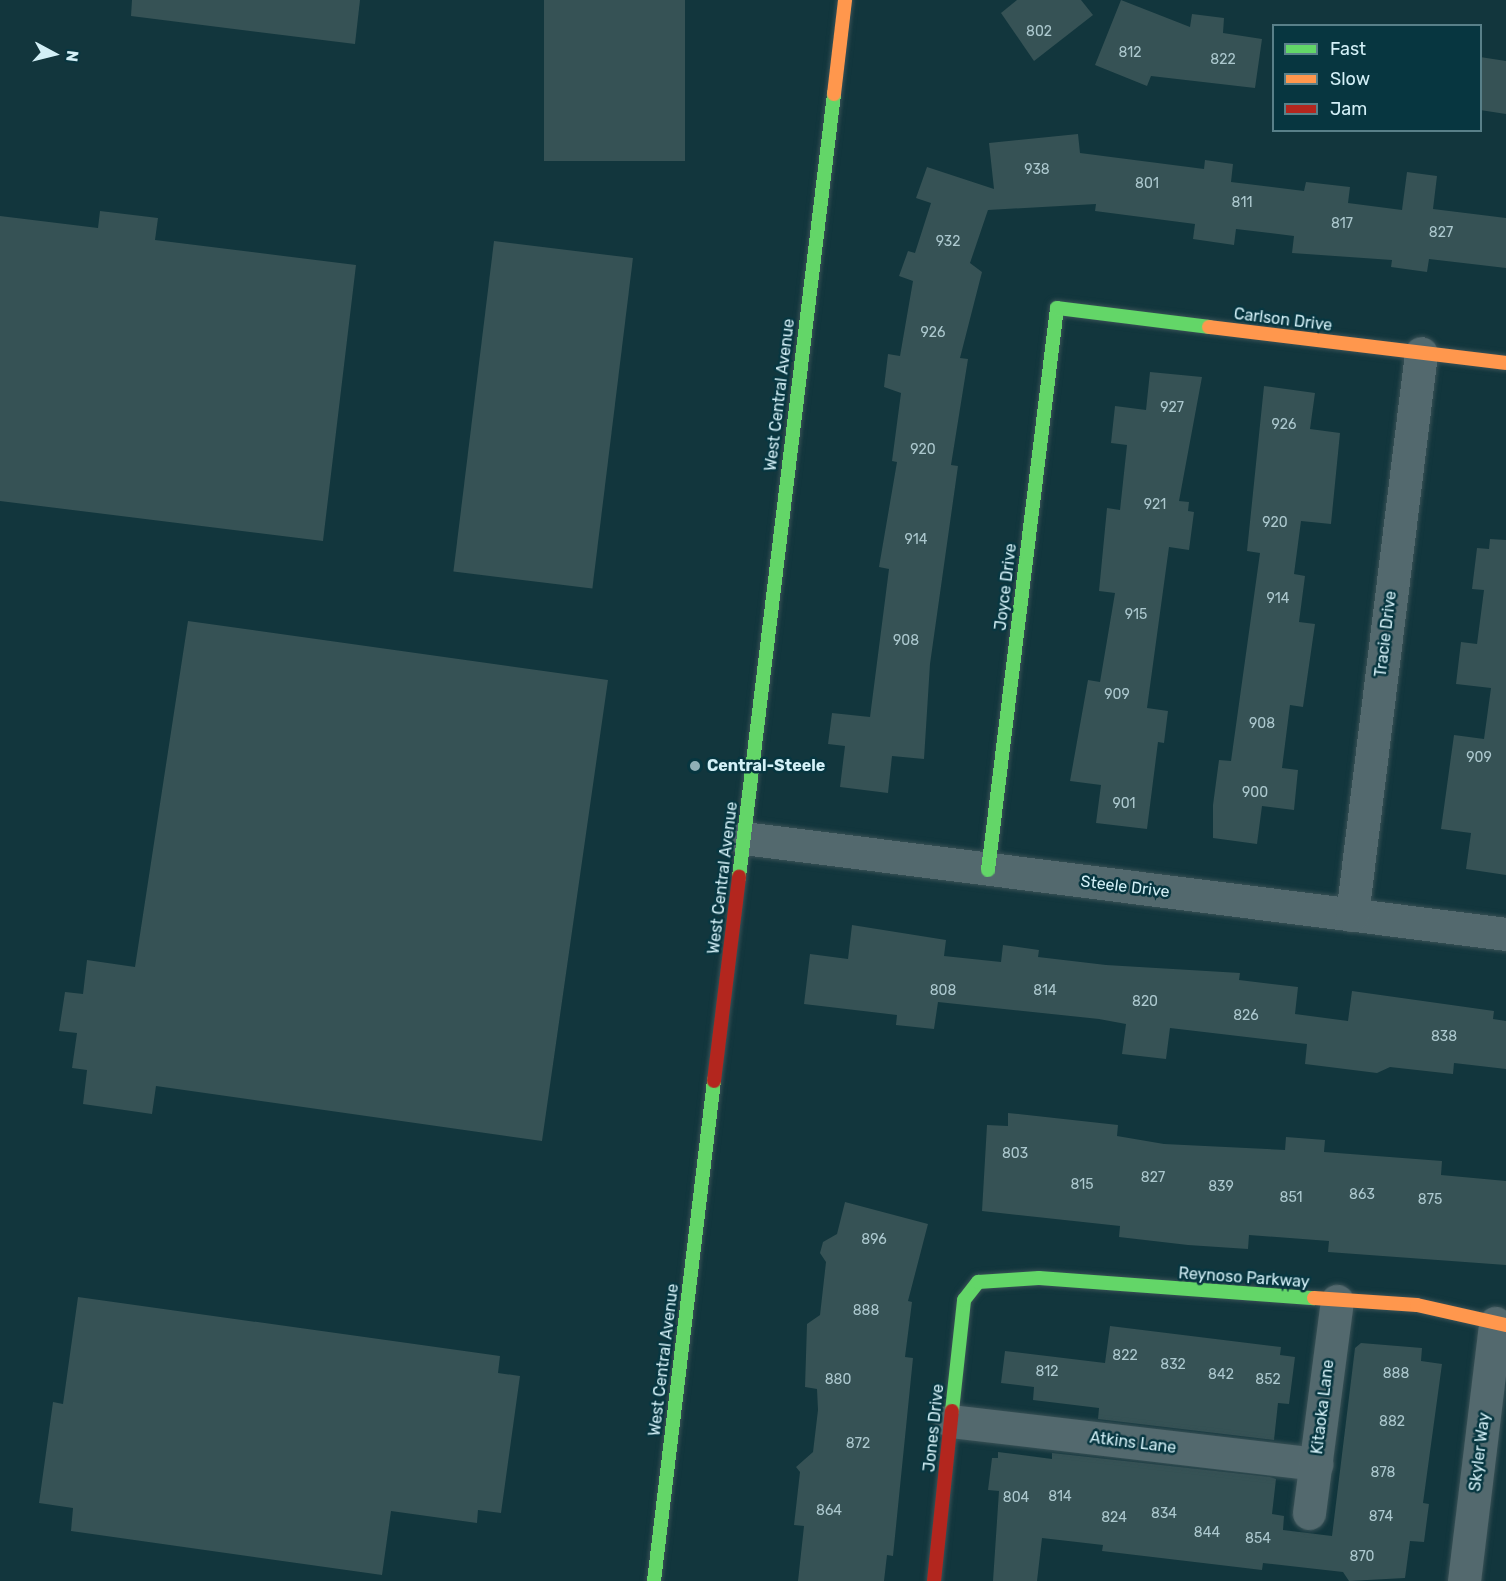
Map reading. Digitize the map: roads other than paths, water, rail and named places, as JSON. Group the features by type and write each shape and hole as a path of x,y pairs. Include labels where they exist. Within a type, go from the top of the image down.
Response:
{"street":[{"name":"West Central Avenue","path":"654,1581 845,0"},
{"name":"Carlson Drive","path":"1057,308 1506,363"},
{"name":"Joyce Drive","path":"988,870 1057,308"},
{"name":"Tracie Drive","path":"1352,915 1421,353"},
{"name":"Steele Drive","path":"744,838 1506,934"},
{"name":"Reynoso Parkway","path":"978,1281 1039,1278 1418,1305 1501,1324"},
{"name":"Jones Drive","path":"934,1581 964,1300 978,1281"},
{"name":"Kitaoka Lane","path":"1309,1513 1337,1300"},
{"name":"Skyler Way","path":"1464,1581 1501,1324"},
{"name":"Atkins Lane","path":"951,1421 1316,1464"}],"place":[{"name":"Central-Steele","path":"695,766"}]}
